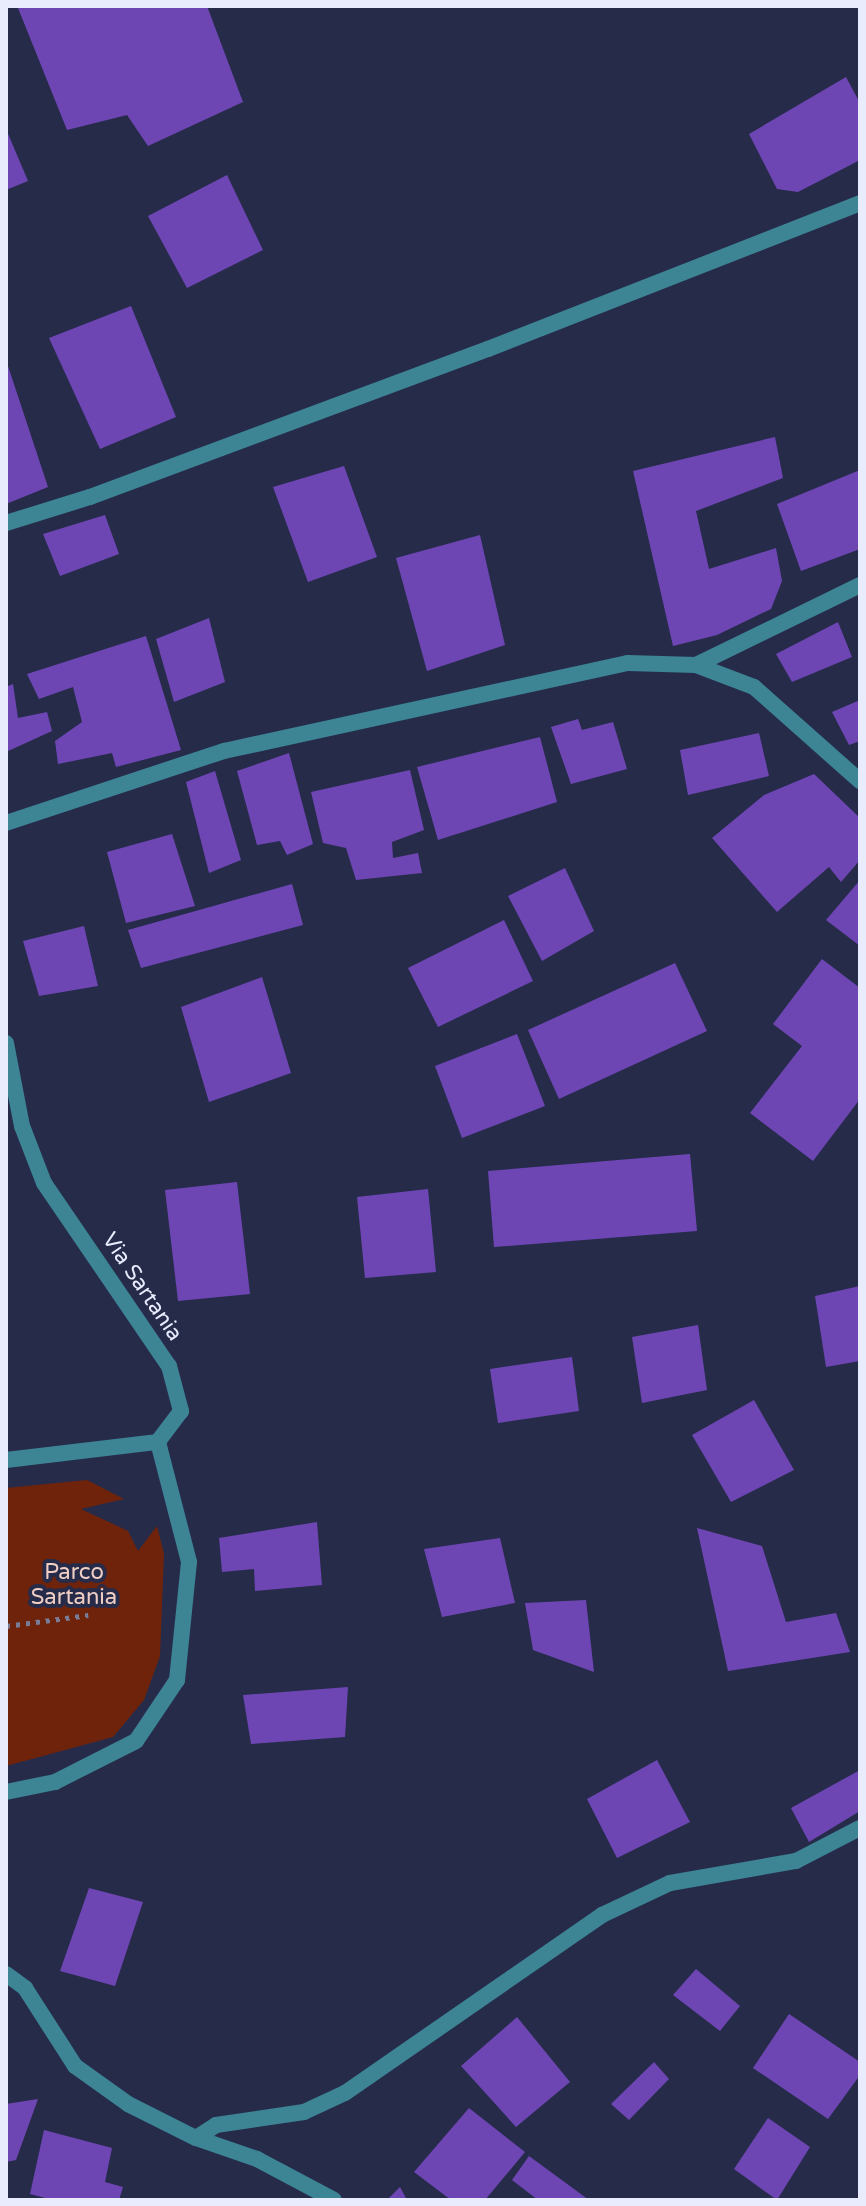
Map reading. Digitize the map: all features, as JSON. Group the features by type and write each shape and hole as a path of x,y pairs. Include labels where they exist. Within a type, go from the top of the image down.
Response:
{"street":[{"path":"6,523 90,497 488,349 860,203"},
{"path":"696,665 860,585"},
{"path":"6,823 120,782 331,726 406,714 628,663 696,665 754,687 860,781"},
{"name":"Via Sartania","path":"6,1043 22,1126 44,1183 169,1366 181,1411 158,1442"},
{"path":"6,1460 158,1442 189,1562 177,1680 136,1741 55,1782 6,1792"},
{"path":"196,2138 216,2125 304,2112 345,2093 589,1924 670,1883 796,1861 860,1828"},
{"path":"6,1974 25,1988 75,2066 128,2104 196,2138 257,2159 334,2200"}],"path":[{"path":"6,1626 88,1615"}],"green space":[{"name":"Parco Sartania","path":"87,1480 124,1499 81,1509 128,1531 138,1551 157,1526 164,1554 160,1656 144,1700 113,1737 6,1766 6,1488"}],"building":[{"path":"6,6 207,6 243,102 148,146 127,115 67,130 18,8"},
{"path":"846,77 860,103 860,160 798,192 777,189 749,134"},
{"path":"6,129 28,181 6,190"},
{"path":"227,175 263,250 187,288 148,216"},
{"path":"131,306 176,417 100,449 49,338"},
{"path":"6,360 48,487 6,504"},
{"path":"775,437 783,478 696,511 709,569 776,548 782,581 771,609 717,635 673,646 633,471"},
{"path":"344,466 377,557 308,582 273,487"},
{"path":"860,470 860,549 801,571 777,504"},
{"path":"105,515 119,554 60,576 43,534"},
{"path":"480,535 505,645 427,671 396,558"},
{"path":"209,618 225,682 174,702 156,639"},
{"path":"838,622 852,657 792,682 776,654"},
{"path":"146,636 181,750 116,767 112,753 58,764 55,741 82,722 73,687 39,699 27,674"},
{"path":"13,684 18,718 47,712 52,731 6,752 6,687"},
{"path":"860,700 860,741 849,745 832,712"},
{"path":"578,719 582,730 613,722 627,769 571,784 551,727"},
{"path":"759,733 769,776 688,795 680,750"},
{"path":"540,737 557,802 438,840 417,767"},
{"path":"289,753 313,844 287,855 280,841 257,845 237,771"},
{"path":"410,770 424,830 392,842 393,858 418,853 422,873 356,880 346,848 323,843 311,792"},
{"path":"215,771 241,860 209,873 186,782"},
{"path":"814,774 860,818 860,860 841,882 829,867 777,912 712,838 764,795"},
{"path":"172,834 195,906 126,923 107,852"},
{"path":"565,868 594,931 542,961 508,896"},
{"path":"860,880 860,946 826,920"},
{"path":"292,884 303,925 141,968 128,930"},
{"path":"504,920 533,981 438,1027 408,968"},
{"path":"84,926 98,986 39,996 23,941"},
{"path":"822,959 860,988 860,1099 813,1161 750,1113 802,1046 773,1024"},
{"path":"675,963 707,1031 559,1099 528,1030"},
{"path":"262,977 291,1073 209,1102 181,1007"},
{"path":"517,1034 545,1106 462,1138 435,1066"},
{"path":"690,1154 697,1231 494,1247 488,1171"},
{"path":"237,1182 250,1294 178,1301 165,1190"},
{"path":"428,1189 436,1272 365,1278 357,1197"},
{"path":"860,1286 860,1361 826,1367 815,1296"},
{"path":"698,1325 707,1390 642,1403 632,1337"},
{"path":"572,1357 579,1411 498,1423 490,1369"},
{"path":"754,1400 794,1470 731,1502 692,1435"},
{"path":"317,1522 322,1585 255,1591 254,1569 222,1572 219,1538"},
{"path":"697,1528 762,1546 786,1622 836,1613 850,1652 728,1671"},
{"path":"500,1538 515,1603 442,1617 424,1549"},
{"path":"586,1600 594,1672 533,1650 525,1603"},
{"path":"348,1687 345,1737 251,1744 243,1695"},
{"path":"657,1760 690,1822 617,1858 587,1799"},
{"path":"860,1770 860,1811 809,1842 791,1808"},
{"path":"89,1888 143,1902 115,1986 60,1971"},
{"path":"696,1969 740,2006 720,2031 673,1995"},
{"path":"789,2014 860,2062 860,2075 828,2119 753,2068"},
{"path":"517,2017 570,2082 516,2127 461,2066"},
{"path":"654,2062 669,2079 629,2120 611,2104"},
{"path":"38,2099 16,2160 6,2162 6,2104"},
{"path":"469,2108 525,2152 485,2200 451,2200 414,2172"},
{"path":"768,2118 810,2147 777,2200 734,2169"},
{"path":"44,2130 112,2148 105,2182 123,2187 119,2200 53,2200 30,2194"},
{"path":"529,2156 589,2200 538,2200 512,2180"},
{"path":"400,2187 407,2200 387,2200"}]}
